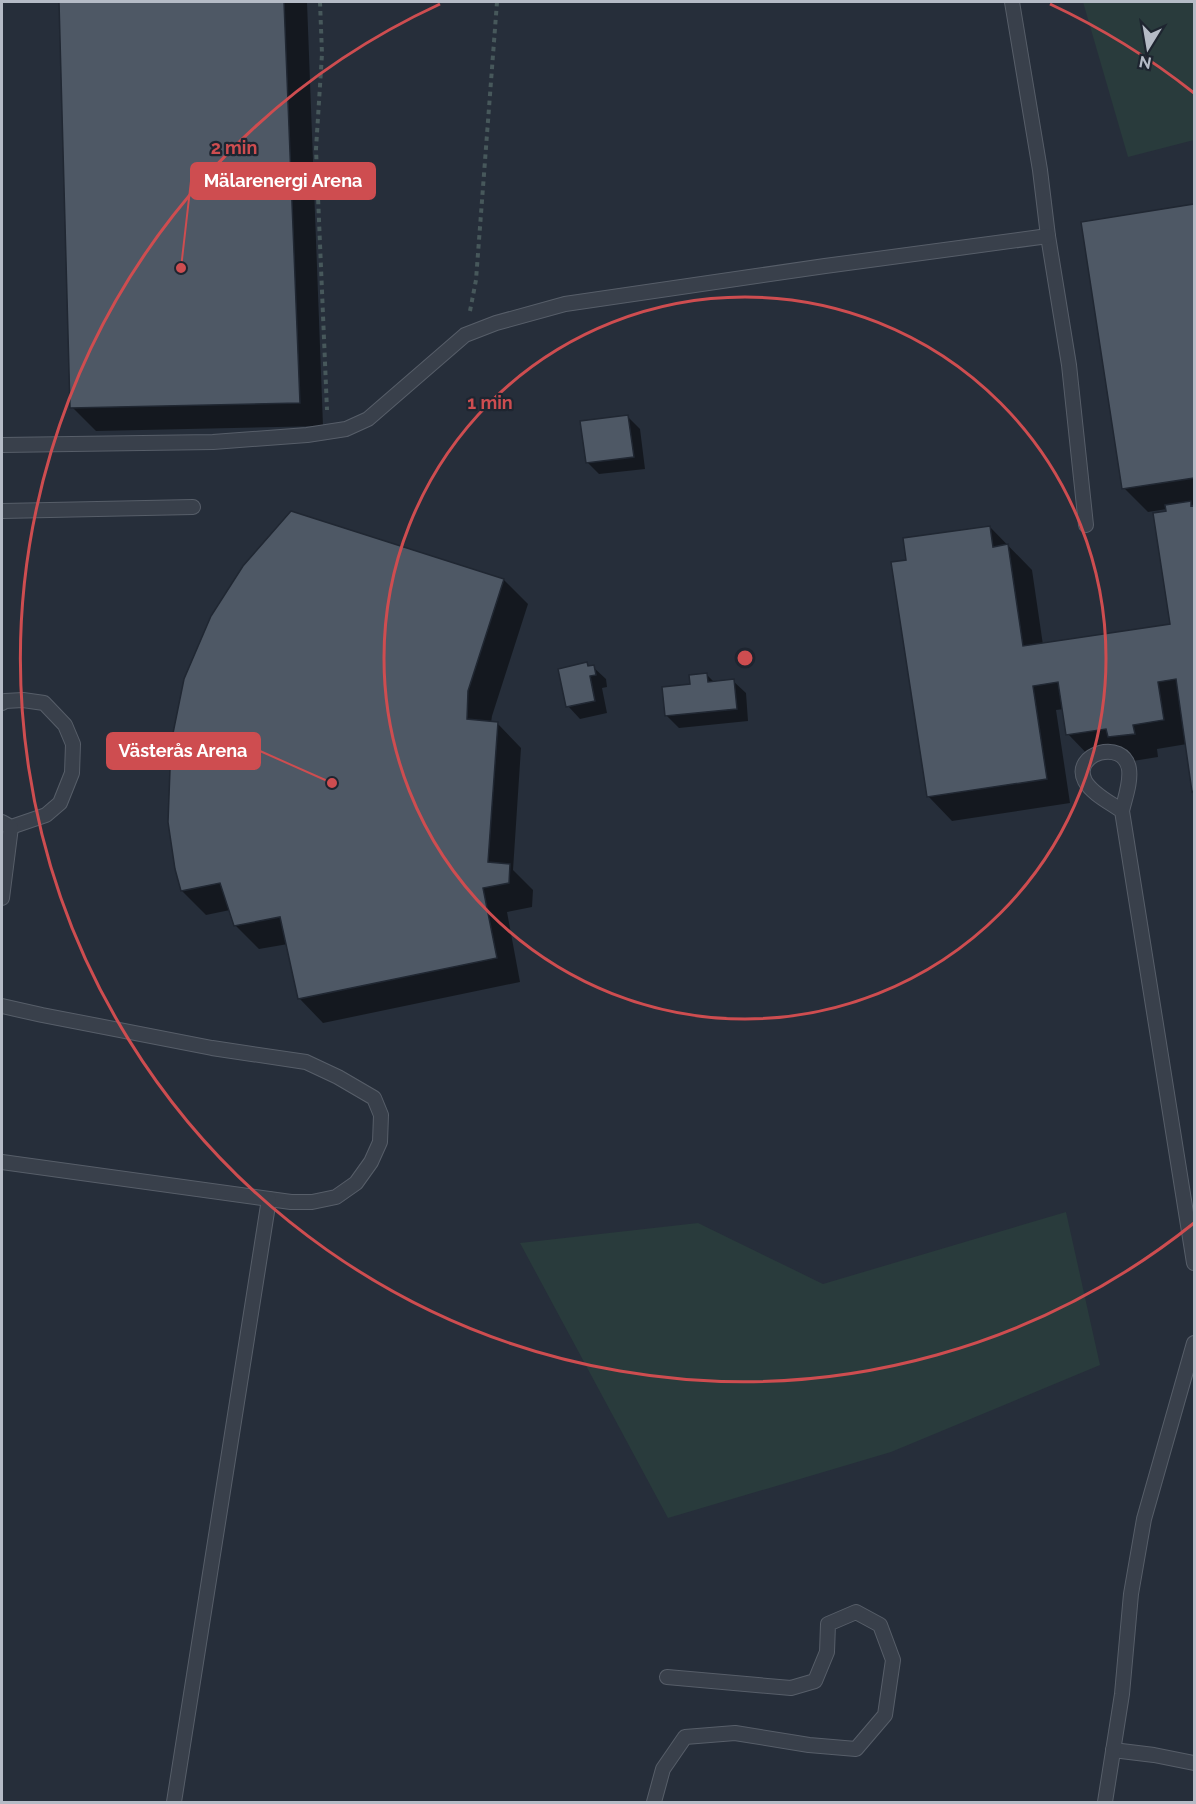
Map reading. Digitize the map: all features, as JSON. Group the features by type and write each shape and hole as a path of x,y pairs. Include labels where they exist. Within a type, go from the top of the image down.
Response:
{"lane":[{"path":"1012,2 1069,365 1086,525"},
{"path":"2,445 213,442 307,435 346,429 368,419 465,335 496,323 565,304 1048,236"},
{"path":"2,512 193,507"},
{"path":"2,703 23,700 44,703 65,725 73,744 72,773 60,803 46,815 6,825 2,898"},
{"path":"1122,811 1194,1263"},
{"path":"2,1006 42,1016 212,1048 306,1062 374,1098 381,1115 380,1142 371,1162 356,1183 336,1197 312,1202 291,1202 2,1162"},
{"path":"174,1803 270,1199"},
{"path":"1105,1803 1122,1694 1131,1594 1144,1519 1194,1343"},
{"path":"654,1803 663,1769 685,1737 735,1733 809,1745 856,1749 885,1715 893,1660 880,1625 856,1612 828,1624 827,1652 815,1681 791,1688 667,1677"},
{"path":"1113,1750 1194,1763"}],"path":[{"path":"320,2 322,54 316,149 326,407 333,431"},
{"path":"465,335 476,280 497,2"}],"shaded area":[{"path":"1083,2 1194,2 1194,140 1128,157"},
{"path":"1066,1212 1100,1365 891,1452 668,1518 520,1243 698,1223 823,1284"}],"building":[{"path":"59,2 284,2 300,403 70,408"},
{"path":"1194,204 1194,478 1122,489 1081,222"},
{"path":"628,415 634,457 586,463 580,421"},
{"path":"1191,501 1191,506 1194,505 1194,791 1192,792 1176,679 1158,682 1164,720 1133,725 1135,734 1108,737 1106,729 1066,735 1058,682 1033,686 1047,779 927,797 891,562 906,560 903,538 990,526 993,547 1008,544 1023,646 1170,624 1153,513 1166,511 1165,505"},
{"path":"291,511 504,579 468,691 467,719 498,722 488,862 510,864 509,883 483,888 497,958 298,999 280,917 234,926 220,883 181,891 175,869 168,822 171,743 184,679 211,616 243,566"},
{"path":"587,662 588,666 594,665 596,675 590,676 595,701 566,707 558,669"},
{"path":"707,673 708,682 734,679 737,709 665,716 662,687 690,684 689,675"}],"place":[{"name":"Mälarenergi Arena","path":"181,268"},
{"name":"Västerås Arena","path":"332,783"}]}
